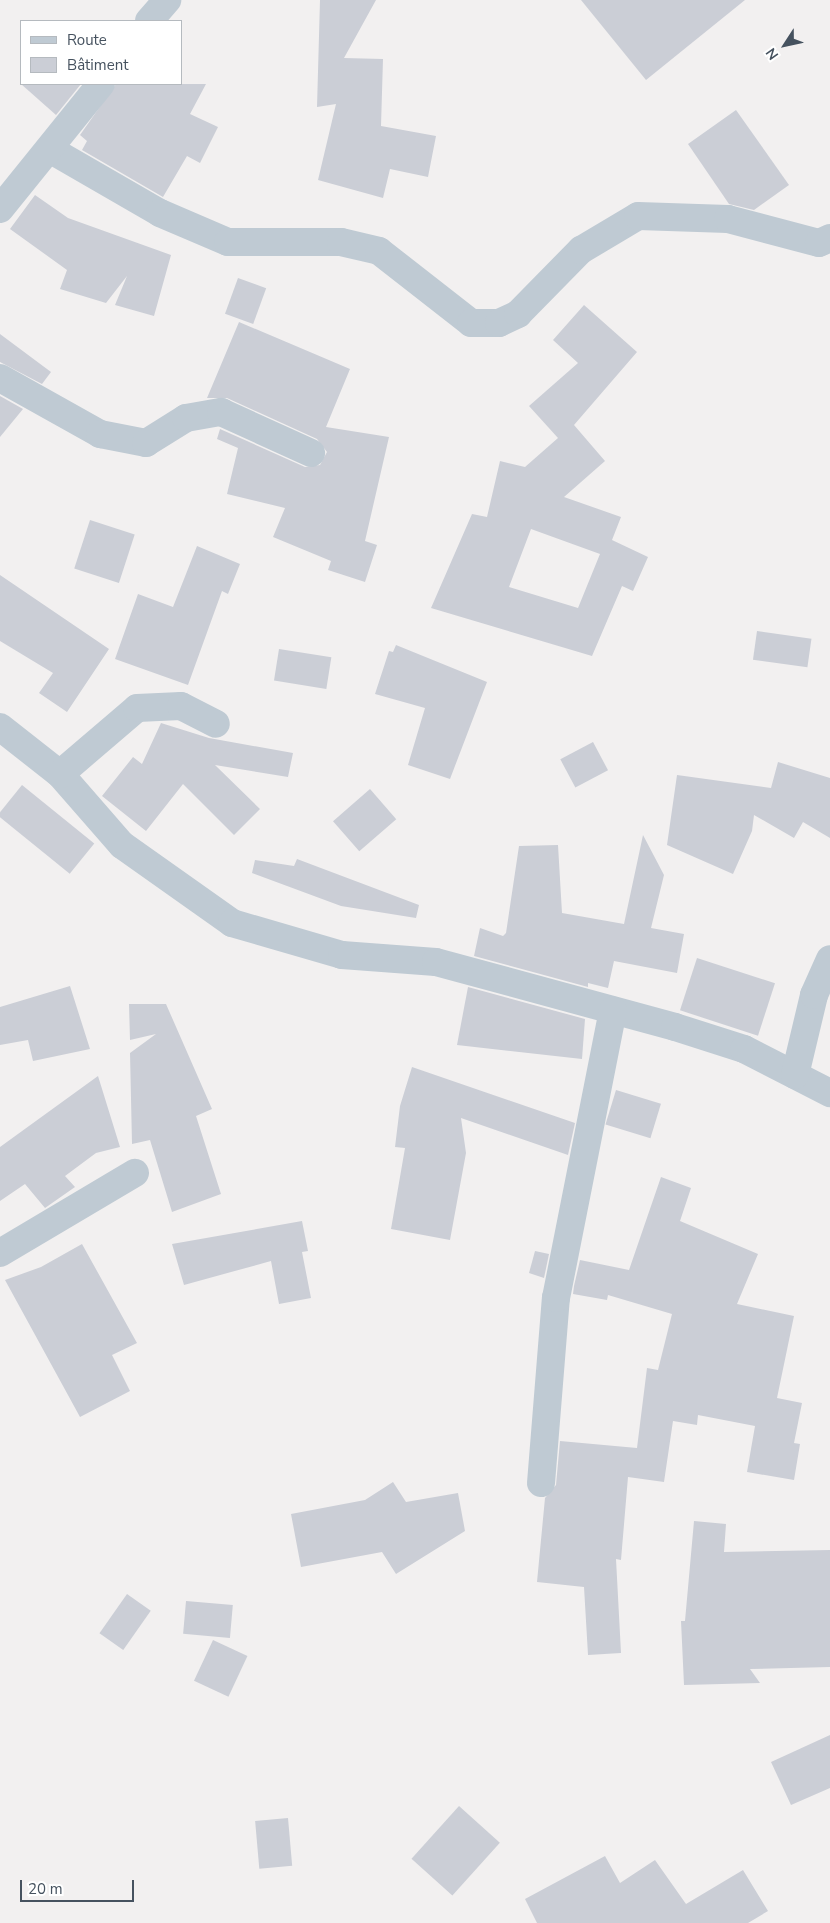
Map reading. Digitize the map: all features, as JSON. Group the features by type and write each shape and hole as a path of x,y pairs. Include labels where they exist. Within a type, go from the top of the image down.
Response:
{"street":[{"path":"150,20 167,0"},
{"path":"0,209 51,150 100,85"},
{"path":"51,150 160,213 228,242 341,242 379,251 471,323 498,323 518,314 581,250 638,216 728,219 819,242 830,238"},
{"path":"0,378 100,434 146,443 186,418 221,412 311,453"},
{"path":"60,774 137,708 181,706 216,724"},
{"path":"0,727 60,774 122,845 232,924 342,956 436,962 613,1011 744,1049 830,1093"},
{"path":"795,1075 814,995 830,959"},
{"path":"541,1483 556,1298 613,1011"},
{"path":"0,1253 135,1173"}],"building":[{"path":"320,0 376,0 344,58 383,59 381,126 436,136 428,177 390,169 383,198 318,180 336,104 317,107"},
{"path":"581,0 745,0 646,80"},
{"path":"206,84 190,114 218,127 200,163 187,156 163,197 82,150 87,141 80,135 115,85"},
{"path":"22,85 80,85 56,115"},
{"path":"736,110 789,185 754,210 729,204 688,144"},
{"path":"35,195 68,218 171,255 154,316 115,305 127,276 106,303 60,289 67,270 10,229"},
{"path":"238,278 266,288 253,324 225,314"},
{"path":"584,305 637,352 574,425 605,461 564,497 621,517 612,540 648,557 633,591 622,586 592,656 431,608 472,514 487,517 500,461 525,467 558,438 529,406 578,363 553,340","holes":["531,529 600,554 578,608 509,587"]},
{"path":"239,322 350,369 326,427 389,437 365,541 377,545 365,582 328,570 331,561 273,537 285,508 227,494 238,448 217,439 220,429 305,467 320,465 327,452 317,439 227,398 207,398"},
{"path":"0,334 51,372 42,384 0,362"},
{"path":"0,396 23,409 0,437"},
{"path":"90,520 135,535 119,583 74,569"},
{"path":"197,546 240,564 228,594 222,591 188,685 115,659 138,594 173,607"},
{"path":"0,575 109,649 67,712 39,693 53,673 0,641"},
{"path":"757,631 811,639 807,667 753,660"},
{"path":"396,645 487,682 450,779 408,765 425,708 375,694 389,651 393,652"},
{"path":"279,649 331,657 326,689 274,681"},
{"path":"161,723 209,738 293,753 288,777 215,765 260,809 234,835 183,784 146,831 102,796 133,757 142,764"},
{"path":"593,742 608,770 575,788 560,759"},
{"path":"778,762 830,778 830,838 803,822 794,838 754,815 752,831 733,874 667,845 677,775 771,788"},
{"path":"22,785 94,844 70,874 0,817 0,812"},
{"path":"370,789 396,819 359,851 333,821"},
{"path":"643,835 664,875 651,928 684,934 677,973 614,961 608,988 588,983 588,987 474,956 480,928 503,936 506,933 519,846 558,845 562,913 624,924"},
{"path":"297,859 419,905 416,918 341,906 252,873 255,860 294,866"},
{"path":"697,958 775,983 758,1036 680,1010"},
{"path":"70,986 90,1049 33,1061 28,1040 0,1045 0,1007"},
{"path":"468,987 585,1019 582,1059 457,1045"},
{"path":"129,1004 166,1004 212,1109 196,1116 221,1194 172,1212 150,1140 132,1144 130,1053 156,1034 130,1040"},
{"path":"412,1067 575,1123 568,1155 461,1118 466,1153 450,1240 391,1229 405,1148 395,1147 400,1106"},
{"path":"98,1076 120,1147 96,1153 65,1176 75,1187 45,1208 25,1184 0,1201 0,1147"},
{"path":"616,1090 661,1104 650,1138 605,1124"},
{"path":"661,1177 691,1188 680,1221 758,1254 737,1304 794,1316 777,1398 802,1403 794,1443 800,1444 794,1480 747,1472 755,1426 698,1415 697,1425 673,1421 664,1482 628,1477 621,1560 616,1559 621,1653 588,1655 584,1587 537,1582 545,1498 556,1485 560,1441 637,1448 647,1368 658,1370 672,1314 608,1295 607,1300 573,1294 574,1286 580,1260 629,1270"},
{"path":"302,1221 308,1251 302,1252 311,1298 279,1304 271,1261 184,1285 172,1244"},
{"path":"82,1244 137,1343 112,1355 130,1391 80,1417 5,1280 41,1267"},
{"path":"535,1251 549,1254 544,1278 529,1273"},
{"path":"393,1482 406,1502 458,1493 465,1531 396,1574 382,1552 301,1567 291,1514 365,1500"},
{"path":"694,1521 726,1524 724,1552 830,1550 830,1667 750,1669 760,1683 684,1685 681,1621 685,1621"},
{"path":"127,1594 151,1611 123,1650 99,1633"},
{"path":"186,1601 233,1605 230,1638 183,1634"},
{"path":"213,1640 247,1656 228,1697 194,1681"},
{"path":"830,1735 830,1788 791,1805 771,1762"},
{"path":"459,1806 500,1843 452,1896 411,1859"},
{"path":"288,1818 292,1866 259,1869 255,1821"},
{"path":"605,1856 620,1883 655,1860 686,1904 743,1870 768,1911 748,1923 537,1923 525,1899"}]}
